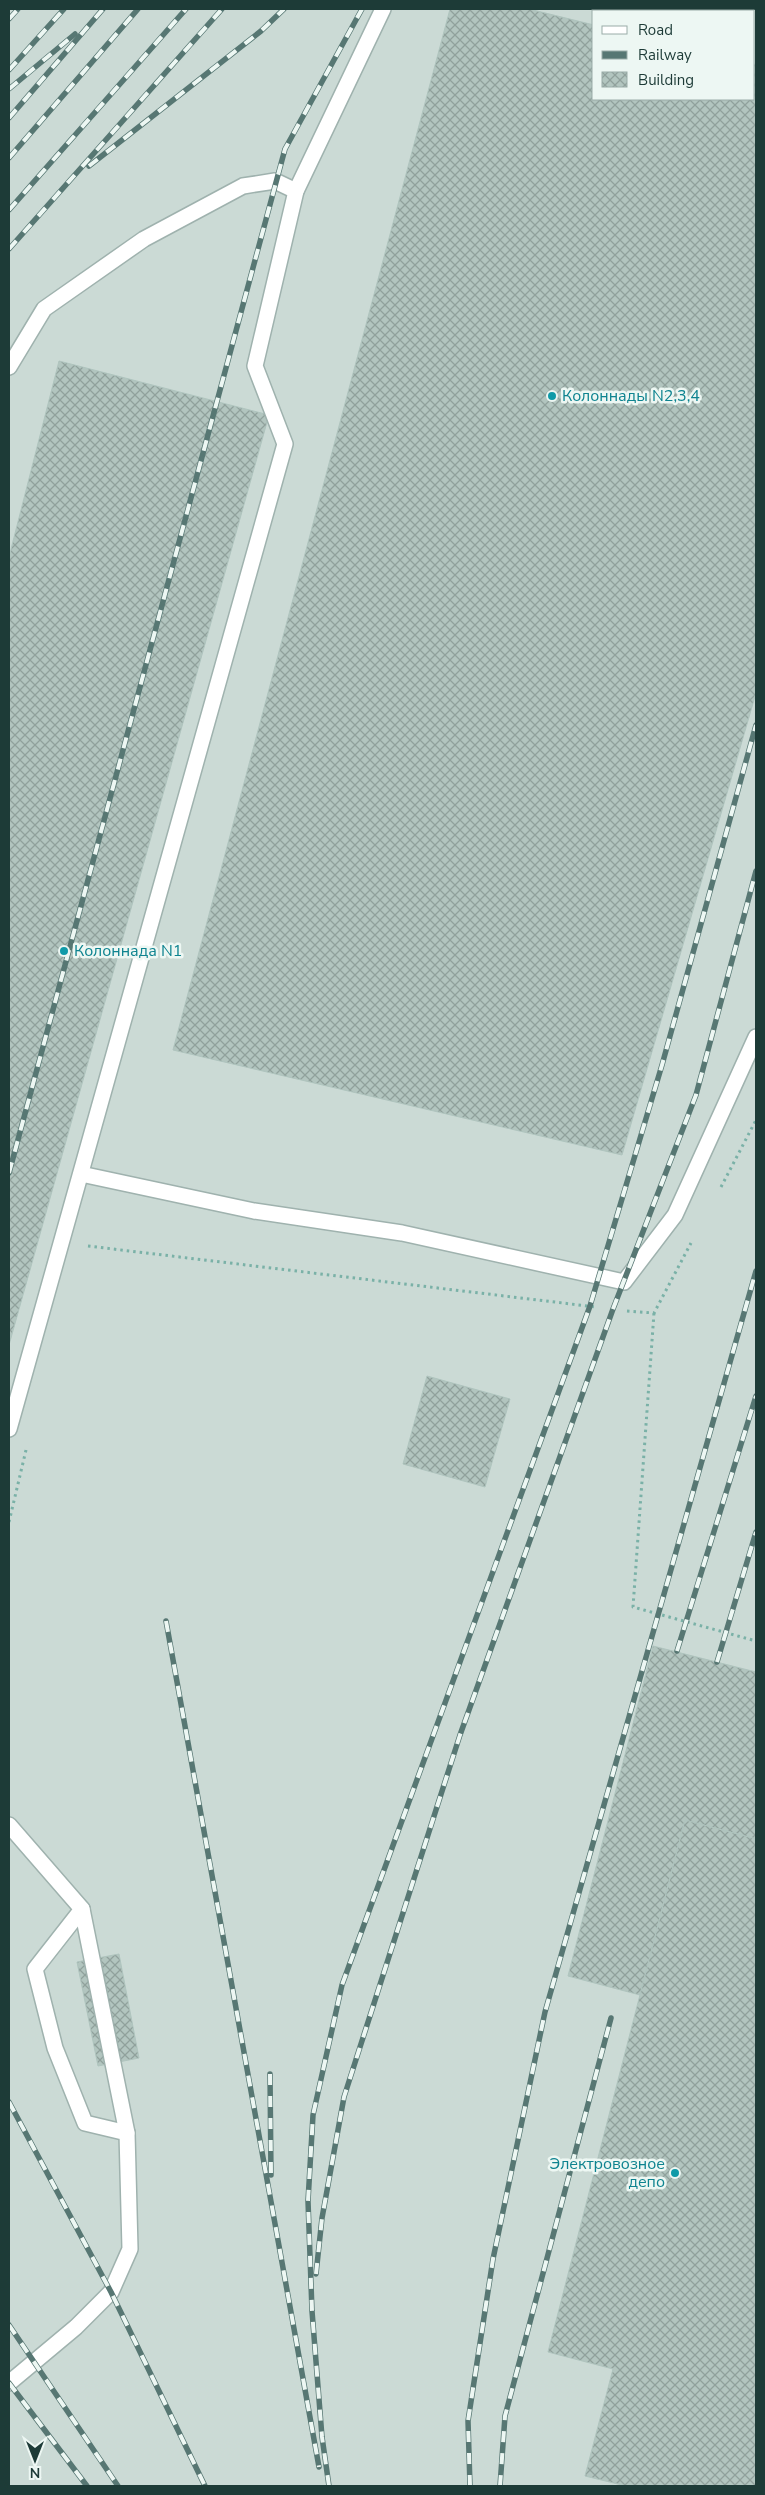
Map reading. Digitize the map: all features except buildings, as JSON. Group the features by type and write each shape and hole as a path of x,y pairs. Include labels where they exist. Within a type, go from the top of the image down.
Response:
{"lane":[{"path":"9,1429 285,444 255,366 296,191 384,9"},
{"path":"9,367 44,309 144,240 242,186 276,181 296,191"},
{"path":"81,1174 254,1211 402,1233 624,1282 675,1215 756,1037"},
{"path":"9,1825 82,1909 127,2133 130,2249 111,2292 76,2328 9,2383"},
{"path":"82,1909 34,1969 55,2048 85,2123 127,2133"}],"path":[{"path":"718,1193 756,1120"},
{"path":"695,1236 654,1313 633,1607 756,1641"},
{"path":"86,1245 605,1308"},
{"path":"621,1310 654,1313"},
{"path":"9,1522 28,1446"}],"shaded area":[{"path":"9,9 756,9 756,2486 9,2486"}],"railway":[{"path":"9,19 18,9"},
{"path":"9,70 64,9"},
{"path":"9,118 103,9"},
{"path":"9,158 138,9"},
{"path":"9,210 186,9"},
{"path":"9,249 222,9"},
{"path":"89,166 261,31 284,9"},
{"path":"9,1173 285,149 362,9"},
{"path":"9,89 75,34"},
{"path":"329,2486 322,2437 312,2311 308,2201 313,2115 342,1985 590,1306 662,1065 756,725"},
{"path":"316,2274 322,2218 344,2097 460,1735 613,1309 696,1095 756,871"},
{"path":"470,2486 468,2421 493,2259 545,2012 756,1271"},
{"path":"677,1651 756,1396"},
{"path":"717,1662 756,1532"},
{"path":"166,1621 319,2467"},
{"path":"500,2486 505,2416 611,2018"},
{"path":"270,2074 271,2175"},
{"path":"9,2102 111,2292 205,2486"},
{"path":"9,2325 118,2486"},
{"path":"9,2383 87,2486"}],"place":[{"name":"Колоннады N2,3,4","path":"552,396"},
{"name":"Колоннада N1","path":"64,951"},
{"name":"Электровозное депо","path":"675,2173"}]}
